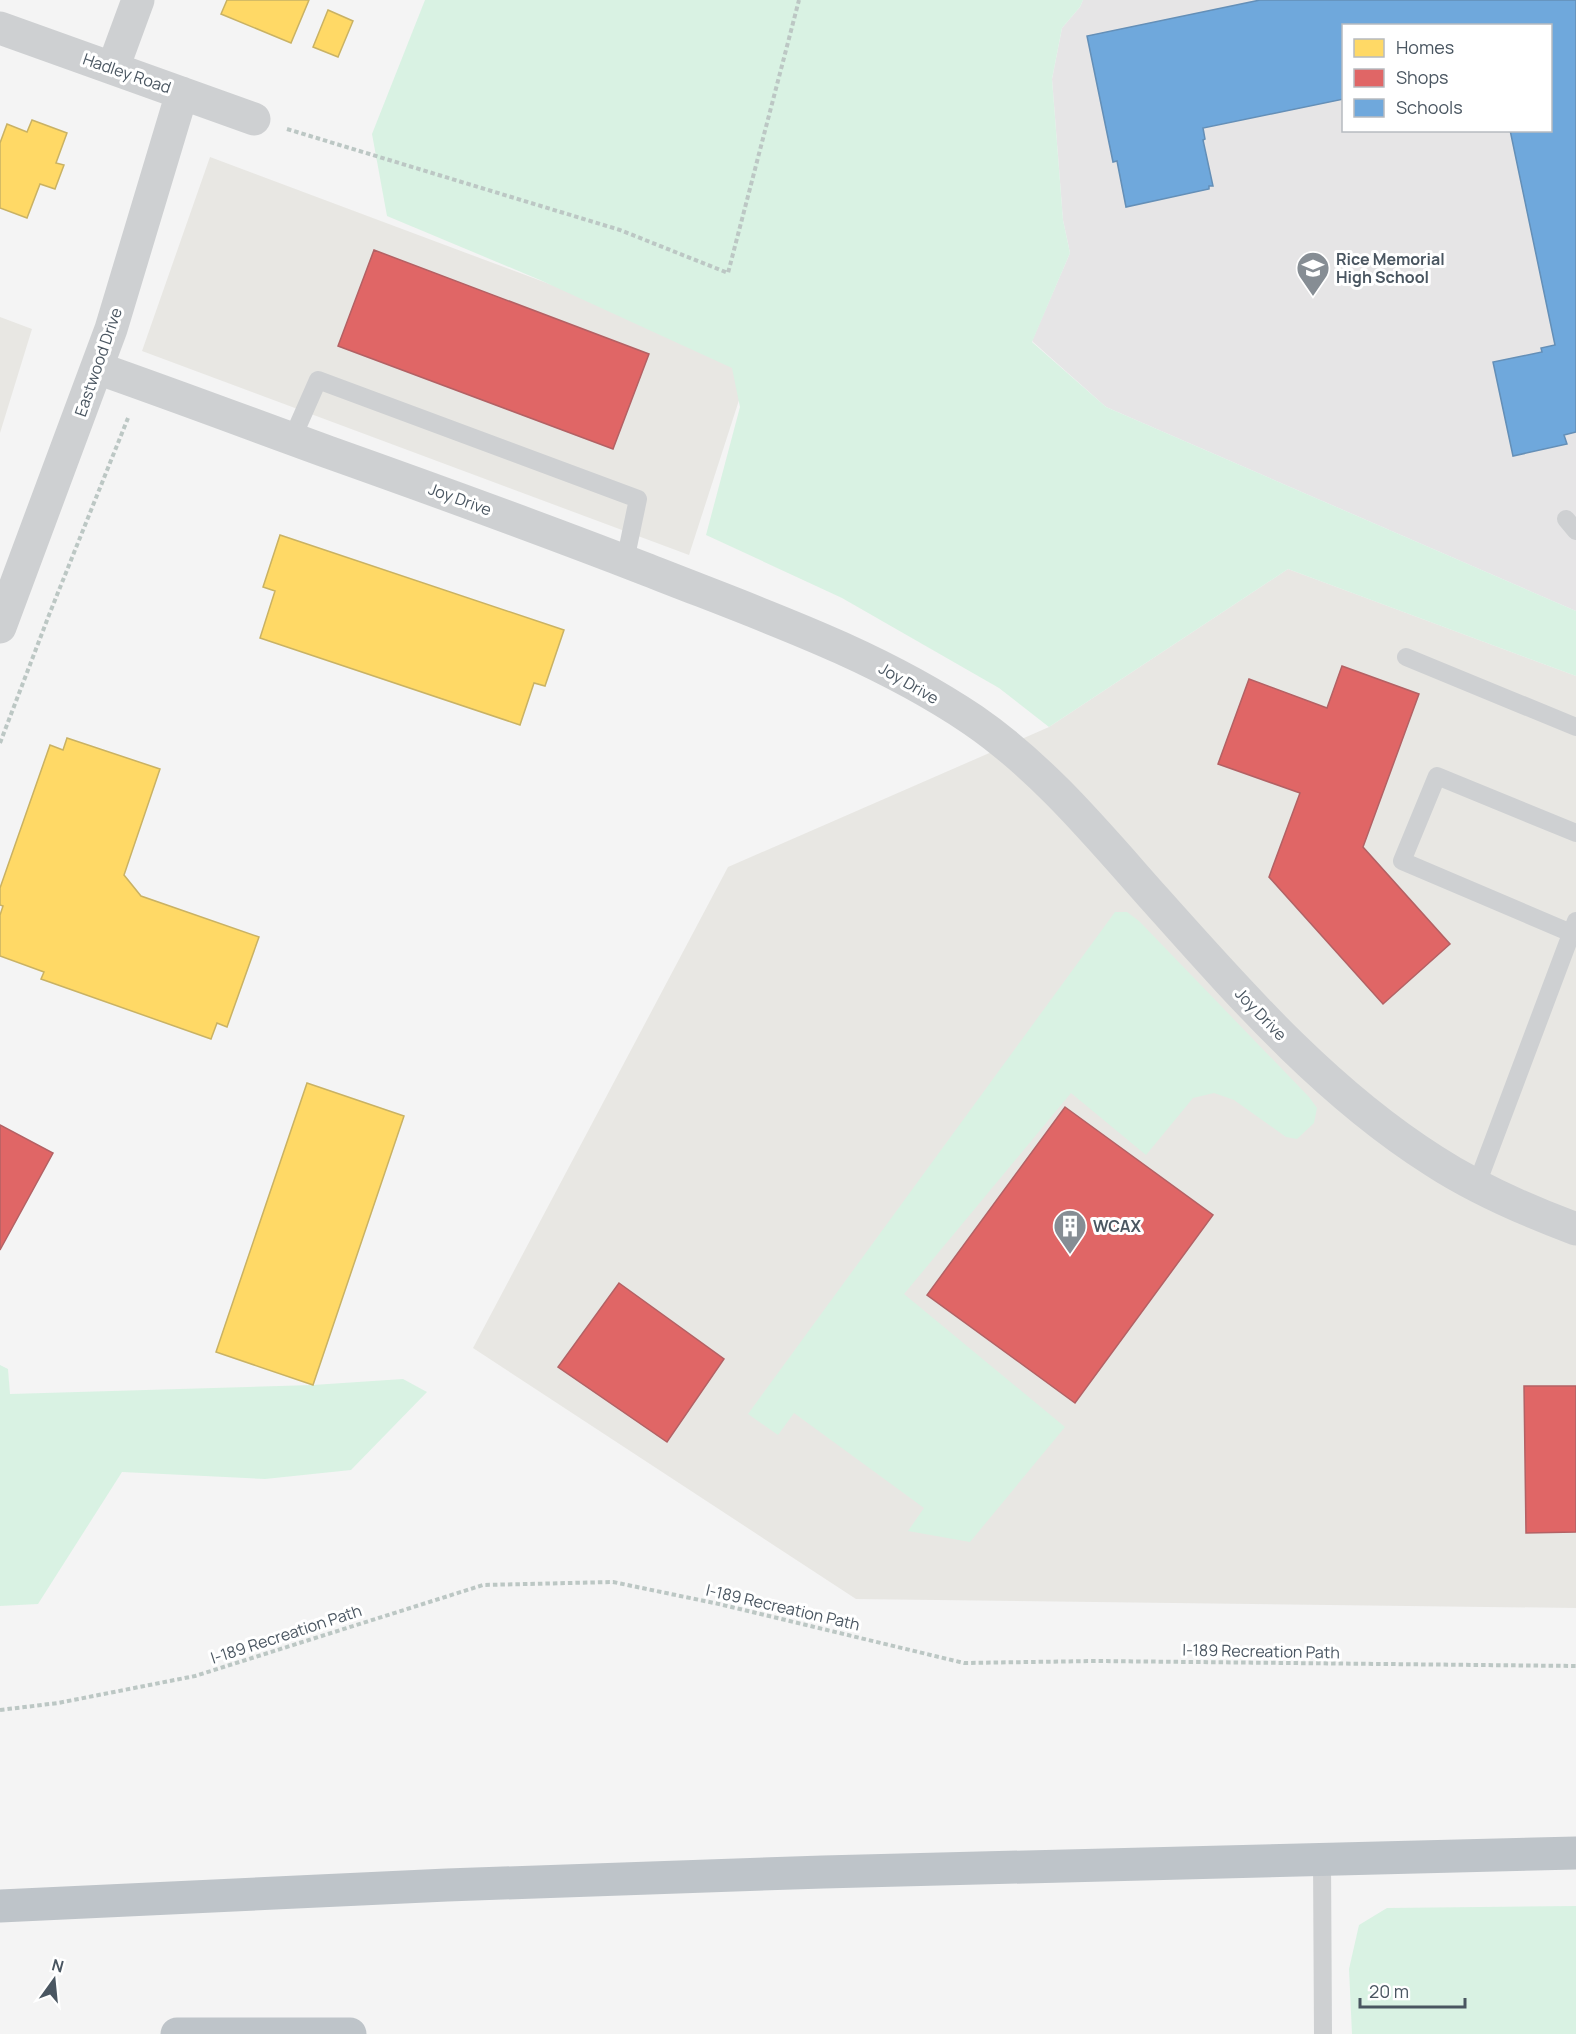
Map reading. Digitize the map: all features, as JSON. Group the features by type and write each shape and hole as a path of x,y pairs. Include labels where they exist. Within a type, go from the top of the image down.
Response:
{"highway":[{"path":"0,1906 447,1885 823,1872 1576,1853"},
{"path":"177,2034 350,2034"}],"street":[{"path":"113,68 138,0"},
{"name":"Hadley Road","path":"0,28 254,119"},
{"name":"Eastwood Drive","path":"0,627 97,368 182,93"},
{"name":"Joy Drive","path":"97,368 625,561 811,634 895,672 975,722 1025,762 1072,806 1225,977 1337,1089 1385,1128 1436,1163 1534,1213 1576,1228"}],"lane":[{"path":"292,439 318,380 638,499 625,561"},
{"path":"1406,657 1576,727"},
{"path":"1477,1185 1574,927 1402,861 1437,776 1576,833"},
{"path":"1322,1859 1323,2034"}],"path":[{"path":"254,119 620,230 728,273 799,0"},
{"path":"0,743 128,418"},
{"name":"I-189 Recreation Path","path":"0,1710 58,1703 195,1676 483,1584 612,1582 719,1604 964,1663 1096,1661 1576,1666"}],"shaded area":[{"name":"Rice Memorial High School","path":"1083,0 1576,0 1576,611 1106,407 1032,341 1070,253 1063,220 1052,79 1062,28 1080,7"},
{"path":"210,157 752,360 689,555 142,351"},
{"path":"0,317 32,329 0,433"},
{"path":"1288,569 1576,676 1576,1608 856,1599 473,1348 728,867 1049,727"}],"green space":[{"path":"425,0 1083,0 1080,7 1062,28 1052,79 1063,220 1070,253 1032,342 1106,407 1576,611 1576,676 1288,569 1049,727 999,688 842,598 706,535 740,407 732,368 540,280 387,216 372,134"},
{"path":"1115,912 1127,912 1139,921 1309,1097 1317,1108 1314,1123 1297,1139 1286,1137 1234,1100 1214,1093 1193,1098 1146,1155 1071,1093 904,1294 1065,1427 970,1542 908,1531 924,1508 794,1413 778,1435 748,1414"},
{"path":"0,1365 8,1369 10,1394 313,1385 403,1379 427,1392 351,1470 265,1479 122,1472 38,1604 0,1606"},
{"path":"1576,1906 1576,2034 1352,2034 1349,1969 1359,1925 1387,1908"}],"building: Homes":[{"path":"227,0 309,0 291,43 221,14"},
{"path":"328,10 353,21 338,57 313,47"},
{"path":"32,120 67,133 56,163 64,165 55,189 40,184 27,218 0,208 0,143 7,124 27,132"},
{"path":"280,535 564,630 545,686 534,683 520,725 260,638 275,591 263,587"},
{"path":"67,738 160,769 124,875 141,896 259,937 227,1027 217,1023 211,1039 41,979 44,972 0,956 0,915 3,906 0,905 0,888 50,745 63,750"},
{"path":"307,1083 404,1116 313,1385 216,1352"}],"building: Shops":[{"path":"374,250 649,354 613,449 338,346"},
{"path":"1342,666 1419,694 1363,847 1450,944 1383,1004 1269,877 1300,793 1218,764 1249,679 1327,708"},
{"name":"WCAX","path":"1065,1107 1213,1215 1075,1403 927,1295"},
{"path":"0,1125 53,1153 0,1250"},
{"path":"619,1283 724,1359 667,1442 558,1367"},
{"path":"1524,1386 1576,1386 1576,1532 1526,1533"}],"building: Schools":[{"path":"1260,0 1576,0 1576,432 1564,435 1567,444 1513,456 1493,362 1542,352 1541,348 1555,345 1510,132 1552,132 1552,24 1342,24 1342,99 1203,128 1205,139 1203,140 1213,186 1209,186 1209,189 1126,207 1117,161 1113,162 1087,36"}],"place":[{"name":"Rice Memorial High School","path":"1313,297"},
{"name":"WCAX","path":"1070,1255"}]}
